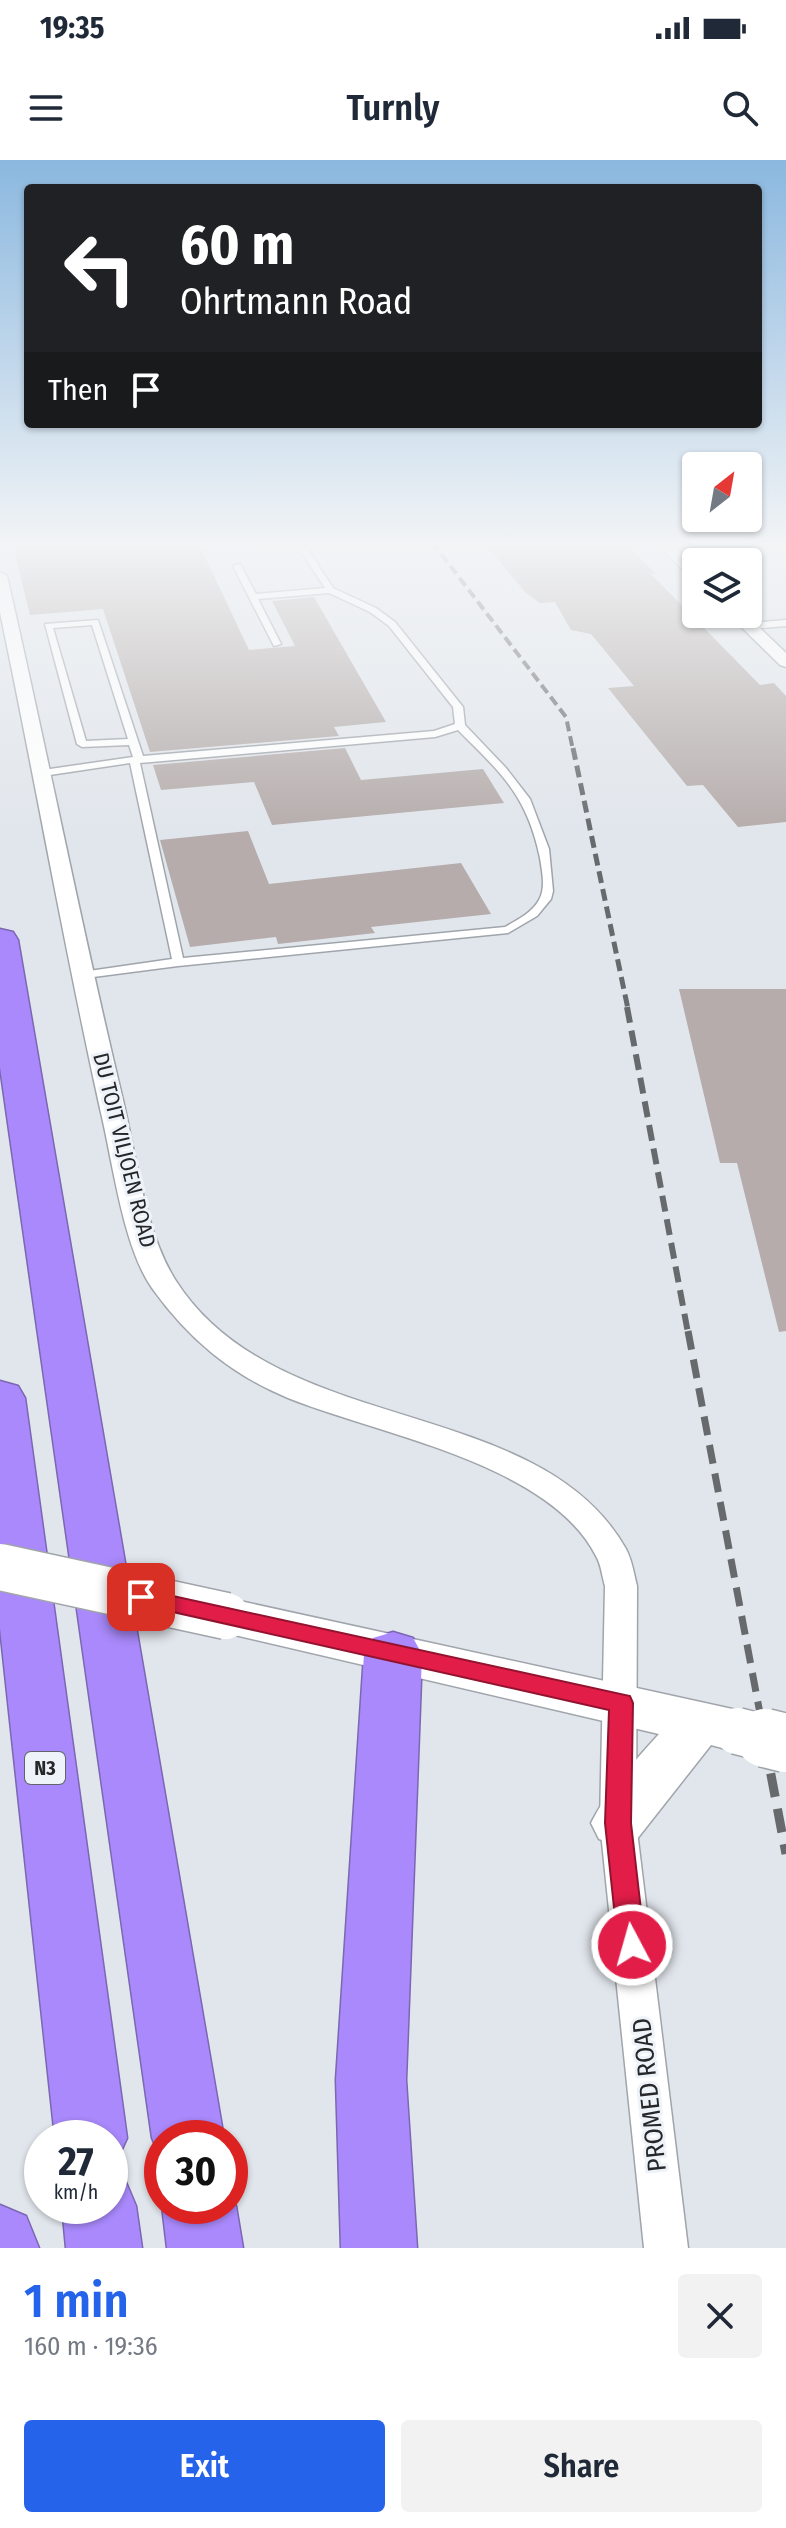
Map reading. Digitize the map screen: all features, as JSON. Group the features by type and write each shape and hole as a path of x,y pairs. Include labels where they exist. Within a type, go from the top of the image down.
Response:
{"highway":[{"path":"0,940 185,2120"},
{"name":"N3","path":"0,1398 89,2120"},
{"path":"379,2248 371,2080 393,1654"},
{"path":"101,2224 104,2248"},
{"path":"202,2224 205,2248"}],"main road":[{"path":"0,1567 621,1703 786,1743"},
{"path":"618,1823 646,1785 719,1727"}],"street":[{"name":"DU TOIT VILJOEN ROAD","path":"14,639 82,976 141,1232 162,1282 200,1330 237,1358 296,1390 481,1452 541,1482 585,1518 612,1553 621,1586 621,1703"},
{"path":"762,639 786,662"},
{"name":"PROMED ROAD","path":"621,1703 618,1823 666,2248"}],"lane":[{"path":"52,639 82,744 133,742"},
{"path":"101,639 133,742 132,760 178,962"},
{"path":"275,639 277,644"},
{"path":"82,976 178,962 508,930 535,914 547,896 550,876 527,801 495,761 460,726 458,707 404,639"},
{"path":"42,768 435,734 460,726"}],"building":[{"path":"113,639 244,639 249,650 295,646 292,639 338,639 386,722 334,727 339,736 150,752"},
{"path":"595,639 715,639 760,685 774,683 786,696 786,822 738,827 703,785 687,786 608,688 634,686"},
{"path":"345,748 361,780 483,769 504,803 272,825 254,782 161,790 153,765"},
{"path":"248,831 269,884 461,863 491,914 371,927 375,933 278,944 276,937 190,947 160,840"},
{"path":"679,989 786,989 786,1331 779,1332 737,1163 720,1163"}],"railway":[{"path":"507,639 566,717 573,750"},
{"path":"573,748 628,1009"},
{"path":"627,1007 688,1333"},
{"path":"688,1331 765,1740"},
{"path":"764,1738 786,1854"}],"route":[{"path":"141,1597 621,1703 618,1823 632,1945"}]}
